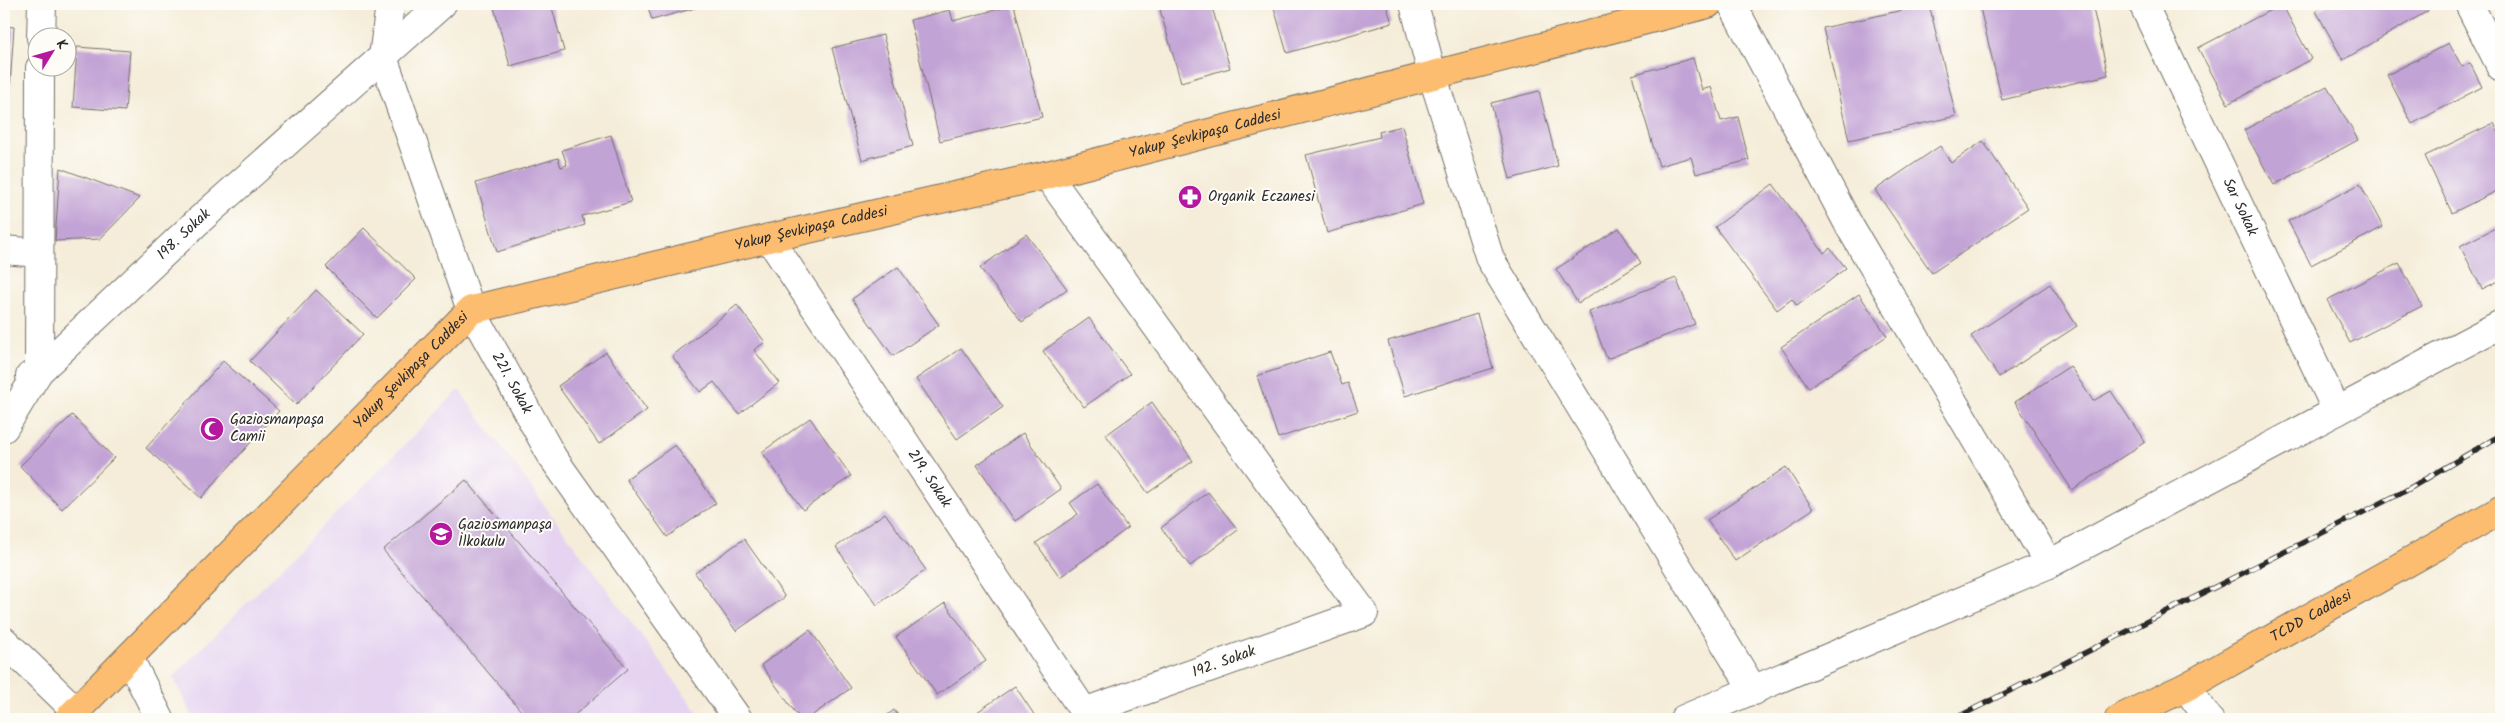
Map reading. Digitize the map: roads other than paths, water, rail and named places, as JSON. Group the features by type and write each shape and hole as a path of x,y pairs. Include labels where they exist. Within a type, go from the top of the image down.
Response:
{"main road":[{"name":"Yakup Şevkipaşa Caddesi","path":"72,715 471,310 769,238 1047,175 1708,4"},
{"name":"TCDD Caddesi","path":"2119,719 2186,687 2501,510"}],"street":[{"path":"41,28 42,4"},
{"name":"221. Sokak","path":"390,4 382,57 471,310 553,458 738,719"},
{"name":"198. Sokak","path":"4,428 39,371 196,223 442,4"},
{"path":"1414,4 1432,74 1490,259 1754,691"},
{"path":"1732,4 1850,227 2049,564"},
{"name":"Sar Sokak","path":"2143,4 2337,411"},
{"path":"2469,4 2501,67"},
{"path":"4,392 39,371 40,78"},
{"name":"192. Sokak","path":"1047,175 1364,613 1087,716"},
{"name":"219. Sokak","path":"769,238 1087,716"},
{"path":"4,250 39,253"},
{"path":"1684,719 1754,691 2049,564 2501,324"},
{"path":"4,641 72,715"},
{"path":"129,658 160,719"},
{"path":"2186,687 2209,719"}],"railway":[{"path":"1954,719 2405,491 2501,435"}],"place":[{"name":"Organik Eczanesi","path":"1190,197"},
{"name":"Gaziosmanpaşa Camii","path":"212,429"},
{"name":"Gaziosmanpaşa İlkokulu","path":"441,534"}]}
